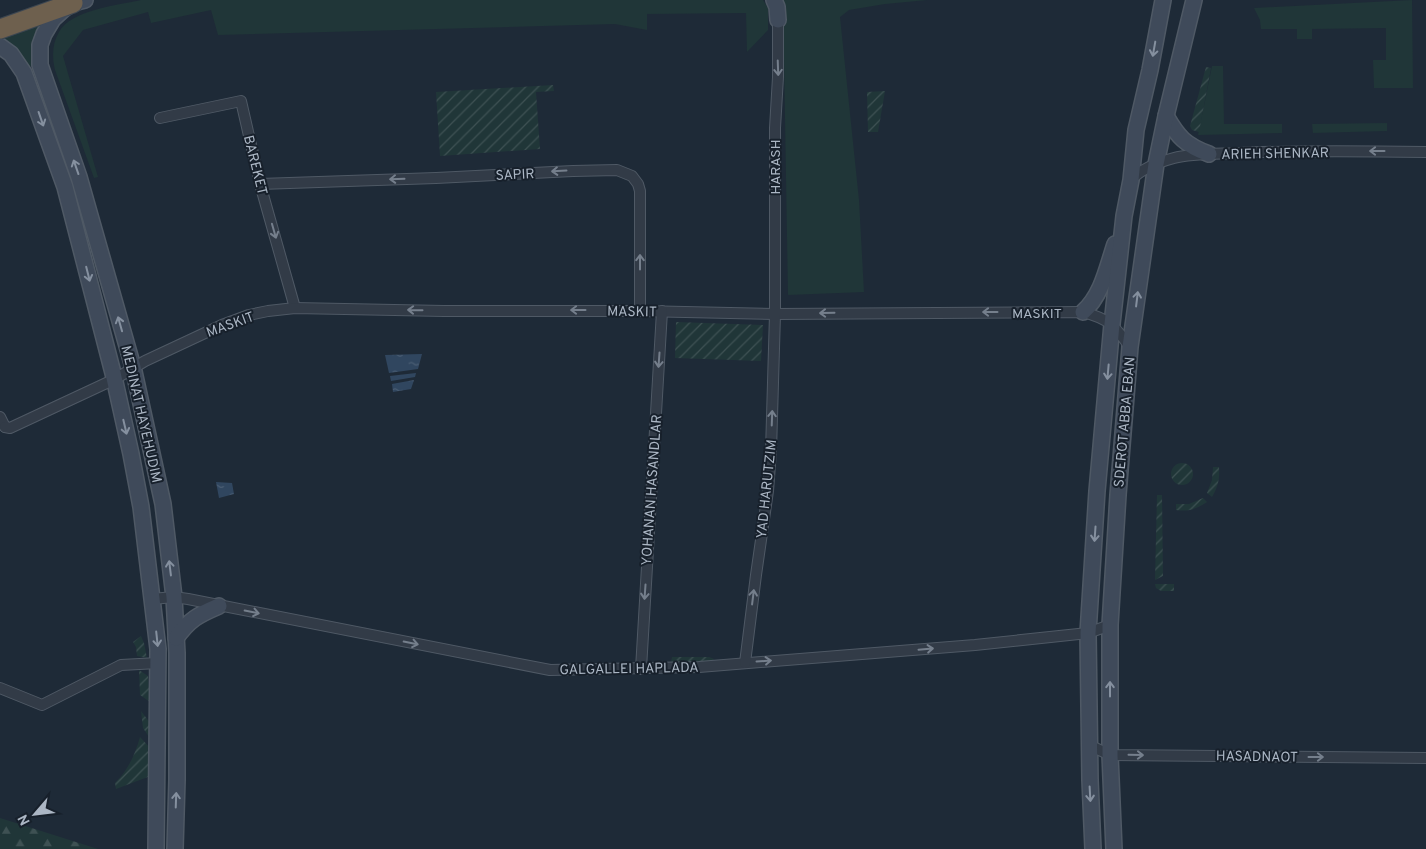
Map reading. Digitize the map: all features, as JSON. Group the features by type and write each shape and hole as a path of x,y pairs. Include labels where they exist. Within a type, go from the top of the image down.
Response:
{"highway":[{"path":"0,29 79,2"}],"main road":[{"path":"774,0 777,7 778,20"},
{"name":"SDEROT ABBA EBAN","path":"1093,849 1089,745 1088,633 1097,491 1124,216 1131,180 1136,130 1150,70 1162,0"},
{"name":"SDEROT ABBA EBAN","path":"1114,849 1110,755 1110,626 1130,347 1156,164 1194,0"},
{"name":"MEDINAT HAYEHUDIM","path":"79,2 57,15 44,34 40,45 40,65 79,177 132,367 163,504 174,597 177,653 175,849"},
{"name":"MEDINAT HAYEHUDIM","path":"0,46 11,54 24,73 65,187 114,376 131,454 141,507 158,649 156,849"},
{"path":"1166,116 1184,142 1208,154"},
{"path":"1083,312 1093,303 1100,289 1124,216"},
{"path":"176,638 194,618 219,606"}],"street":[{"name":"HARASH","path":"775,314 775,128 778,77 778,20"},
{"name":"BAREKET","path":"160,118 241,101 260,184 296,308"},
{"name":"ARIEH SHENKAR","path":"1131,180 1156,164 1175,157 1291,151 1426,152"},
{"name":"SAPIR","path":"260,184 572,171 617,170 625,172 632,176 638,184 640,191 640,311"},
{"name":"MASKIT","path":"2,425 10,428 132,367 222,325 249,315 296,308 444,311 662,311 775,314 1083,312 1099,316 1112,324 1130,347"},
{"name":"YOHANAN HASANDLAR","path":"640,669 662,311"},
{"name":"YAD HARUTZIM","path":"745,663 768,491 775,314"},
{"name":"GALGALLEI HAPLADA","path":"152,599 174,597 550,670 699,667 975,645 1088,633 1110,626"},
{"path":"0,688 42,705 121,665 158,663"},
{"name":"HASADNAOT","path":"1089,745 1110,755 1426,758"}],"green space":[{"path":"141,0 763,0 768,8 768,30 747,52 746,13 647,14 647,30 615,24 218,35 211,10 151,23 148,12 83,30 63,56 98,177 94,178 55,70 53,55 55,41 59,32 74,18 96,10"},
{"path":"783,0 927,0 849,10 840,17 859,200 864,292 788,295"},
{"path":"1412,0 1413,88 1374,88 1373,60 1386,60 1386,28 1312,29 1312,39 1297,39 1297,29 1261,29 1260,20 1254,8"},
{"path":"50,16 35,64 28,67 18,51 0,39 0,33"},
{"path":"1212,66 1223,66 1224,124 1282,124 1282,133 1198,135"},
{"path":"1206,67 1211,68 1199,132 1192,130 1190,126"},
{"path":"553,85 554,91 536,92 540,149 440,156 436,92"},
{"path":"885,91 878,132 868,132 867,92"},
{"path":"1387,123 1387,131 1313,133 1312,124"},
{"path":"676,322 763,325 761,361 675,358"},
{"path":"1182,463 1190,466 1193,474 1190,482 1182,485 1174,482 1171,474 1174,466"},
{"path":"1213,467 1219,467 1219,475 1212,497 1207,493 1212,480"},
{"path":"1157,495 1162,495 1163,576 1155,580"},
{"path":"1203,498 1207,502 1196,508 1184,511 1176,510 1176,504 1189,504"},
{"path":"1155,584 1174,584 1174,591 1161,591 1156,588"},
{"path":"141,636 147,658 137,656 136,647 133,642"},
{"path":"672,657 709,657 714,659 710,662 673,665 671,662"},
{"path":"139,670 148,676 150,702 140,695"},
{"path":"141,711 151,724 151,740 143,728"},
{"path":"140,737 152,750 153,775 116,789 115,783 124,773 130,762"},
{"path":"0,818 98,849 0,849"}],"water":[{"path":"422,354 418,369 389,373 385,355"},
{"path":"416,373 415,377 391,381 390,376"},
{"path":"414,380 411,389 393,392 392,384"},
{"path":"216,482 232,483 234,494 219,498"}]}
